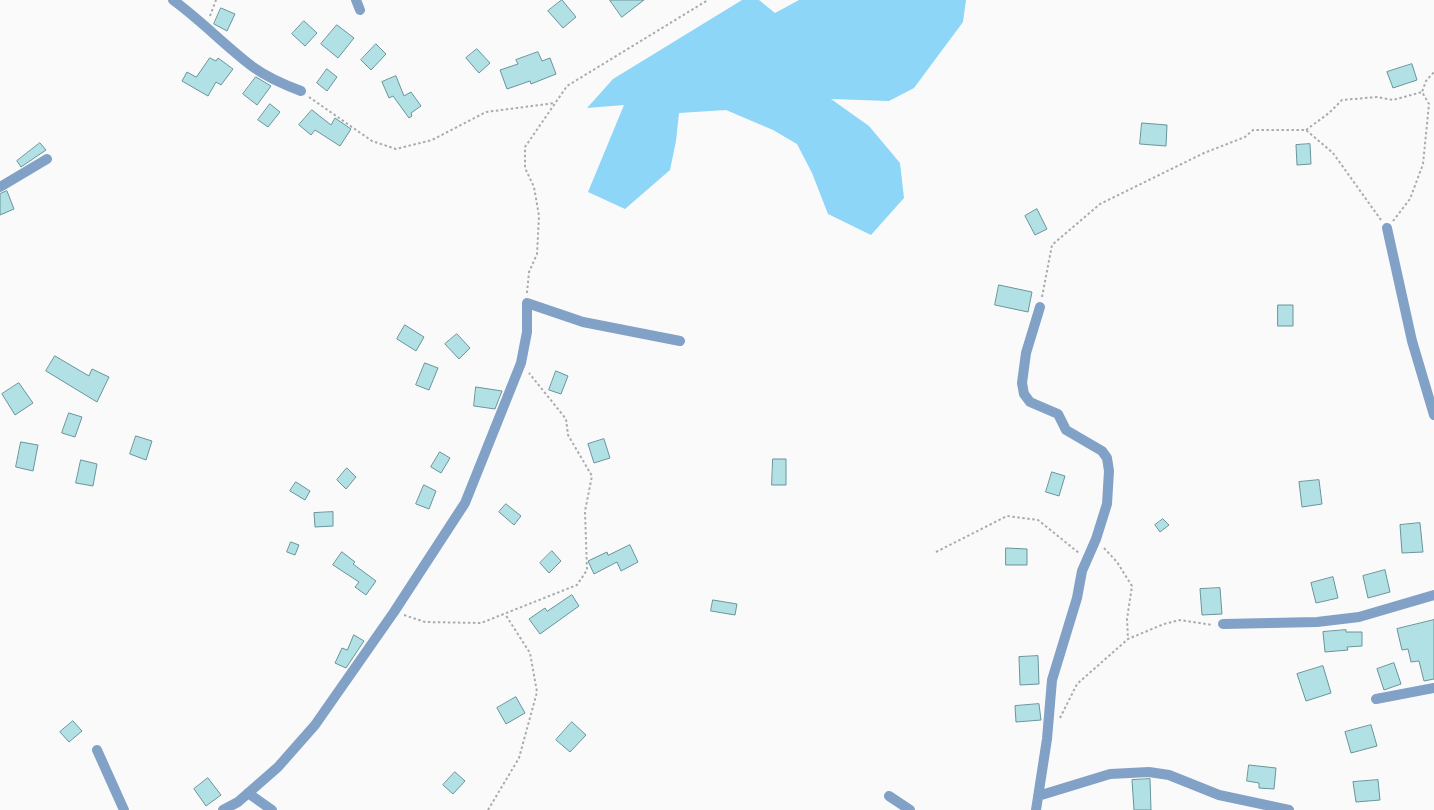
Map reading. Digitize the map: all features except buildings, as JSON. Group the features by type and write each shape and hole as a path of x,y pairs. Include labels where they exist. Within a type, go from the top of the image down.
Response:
{"street":[{"path":"173,0 206,25 254,68 275,81 301,92"},
{"path":"0,187 46,159"},
{"path":"1386,228 1412,341 1434,415"},
{"path":"223,810 248,793 278,767 315,725 394,612 466,503 521,363 527,332 526,303 583,322 680,341"},
{"path":"1036,810 1047,739 1052,680 1072,616 1086,560 1096,539 1107,504 1109,471 1107,458 1102,451 1066,430 1058,414 1030,402 1024,394 1022,383 1026,353 1040,307"},
{"path":"1223,624 1317,622 1359,617 1434,595"},
{"path":"1376,700 1434,688"},
{"path":"97,750 124,810"},
{"path":"1038,796 1110,774 1150,772 1169,775 1219,795 1289,810"},
{"path":"248,793 272,810"},
{"path":"889,796 910,810"}],"path":[{"path":"206,25 216,0"},
{"path":"526,303 528,272 537,254 539,216 534,187 525,168 526,147 567,86 708,0"},
{"path":"1422,92 1426,81 1434,72"},
{"path":"301,92 372,141 396,149 432,140 486,112 555,103"},
{"path":"1040,307 1052,245 1100,204 1204,153 1245,137 1253,130 1306,130 1329,113 1342,100 1377,97 1393,100 1422,92"},
{"path":"1306,130 1334,153 1386,228 1410,199 1423,164 1429,104 1422,92"},
{"path":"394,612 425,622 481,623 577,585 587,570 584,511 592,476 568,435 566,419 521,363"},
{"path":"936,552 1007,516 1038,520 1086,560"},
{"path":"1096,539 1117,562 1132,586 1127,619 1128,638"},
{"path":"488,810 519,758 538,692 530,653 506,614"},
{"path":"1047,739 1077,684 1128,638 1180,620 1208,625 1223,624"}],"shaded area":[{"path":"742,0 759,0 775,13 799,0 966,0 963,22 914,88 889,101 831,99 869,126 900,163 904,198 871,235 828,214 812,173 797,144 773,130 726,110 679,113 670,170 625,209 588,192 624,105 587,108 613,79"}]}
